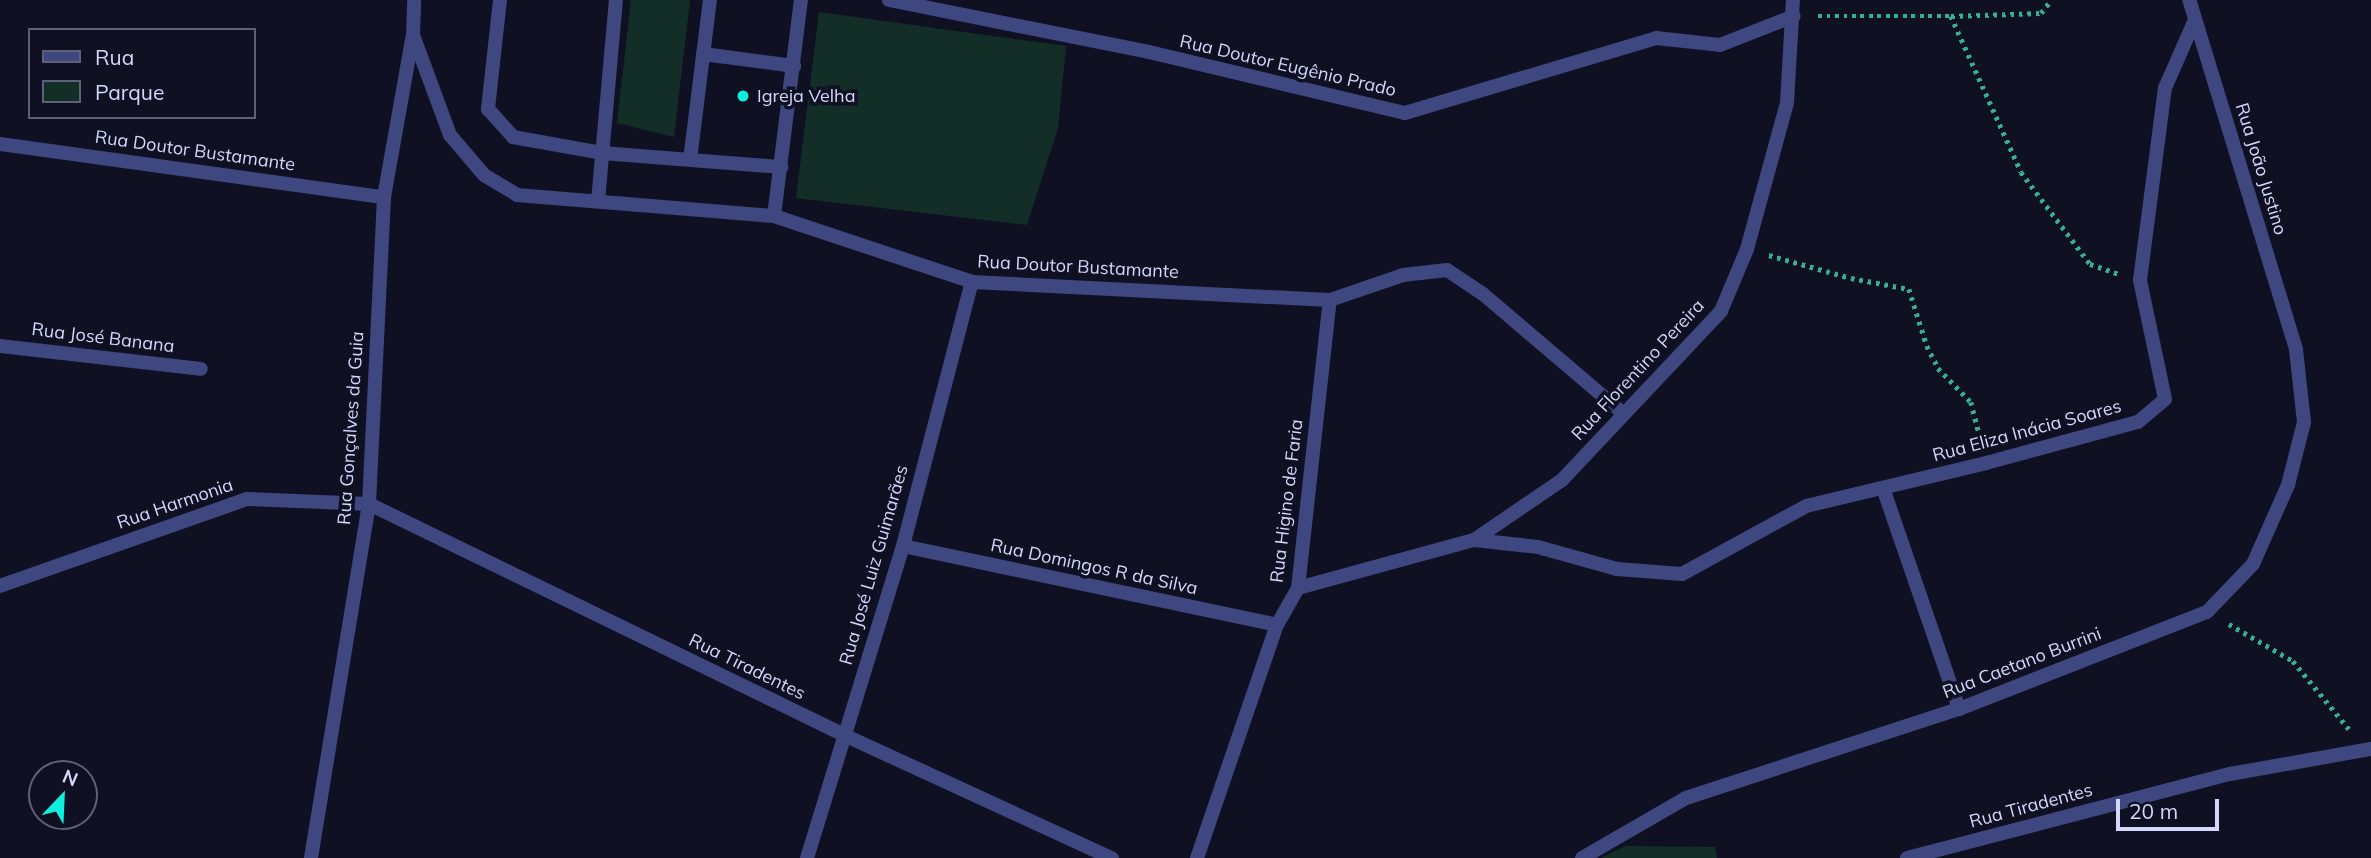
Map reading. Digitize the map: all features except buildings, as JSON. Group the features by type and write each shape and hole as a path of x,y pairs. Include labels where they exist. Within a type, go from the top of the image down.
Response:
{"street":[{"name":"Rua Gonçalves da Guia","path":"311,858 369,504 384,197 413,35 414,0"},
{"path":"500,0 488,109 513,137 602,152 780,167"},
{"path":"598,201 616,0"},
{"path":"690,160 710,0"},
{"path":"774,216 801,0"},
{"name":"Rua Doutor Eugênio Prado","path":"888,0 1149,52 1405,113 1656,38 1720,45 1794,16"},
{"name":"Rua Florentino Pereira","path":"1298,588 1474,540 1562,480 1721,311 1747,249 1787,103 1793,0"},
{"name":"Rua João Justino","path":"2189,0 2296,349"},
{"name":"Rua Eliza Inácia Soares","path":"1474,540 1538,547 1617,569 1682,574 1806,506 1986,463 2138,422 2165,399 2140,281 2165,88 2194,22"},
{"name":"Rua Doutor Bustamante","path":"413,35 450,135 484,175 517,195 774,216 972,282 1330,300 1403,275 1447,271 1483,294 1623,413"},
{"path":"703,54 794,66"},
{"name":"Rua Doutor Bustamante","path":"0,144 384,197"},
{"name":"Rua José Luiz Guimarães","path":"807,858 903,546 972,282"},
{"name":"Rua Higino de Faria","path":"1197,858 1277,625 1298,588 1330,300"},
{"name":"Rua José Banana","path":"0,346 201,369"},
{"name":"Rua Caetano Burrini","path":"1582,858 1686,798 1959,709 2207,612 2253,564 2288,485 2304,422 2296,349"},
{"path":"1883,488 1959,709"},
{"name":"Rua Harmonia","path":"0,586 247,499 369,504"},
{"name":"Rua Tiradentes","path":"369,504 844,735 1112,858"},
{"name":"Rua Domingos R da Silva","path":"903,546 1277,625"},
{"name":"Rua Tiradentes","path":"1907,858 2230,774 2368,749"}],"path":[{"path":"1794,16 2041,13 2051,0"},
{"path":"1951,16 2021,172 2091,264 2140,281"},
{"path":"1747,249 1851,278 1909,289 1927,346 1938,368 1971,402 1986,463"},
{"path":"2207,612 2293,660 2368,749"}],"green space":[{"path":"631,0 690,0 674,137 617,123"},
{"path":"819,12 1066,46 1058,128 1027,225 796,198"},
{"path":"1625,846 1715,847 1717,858 1601,858"}],"place":[{"name":"Igreja Velha","path":"743,96"}]}
